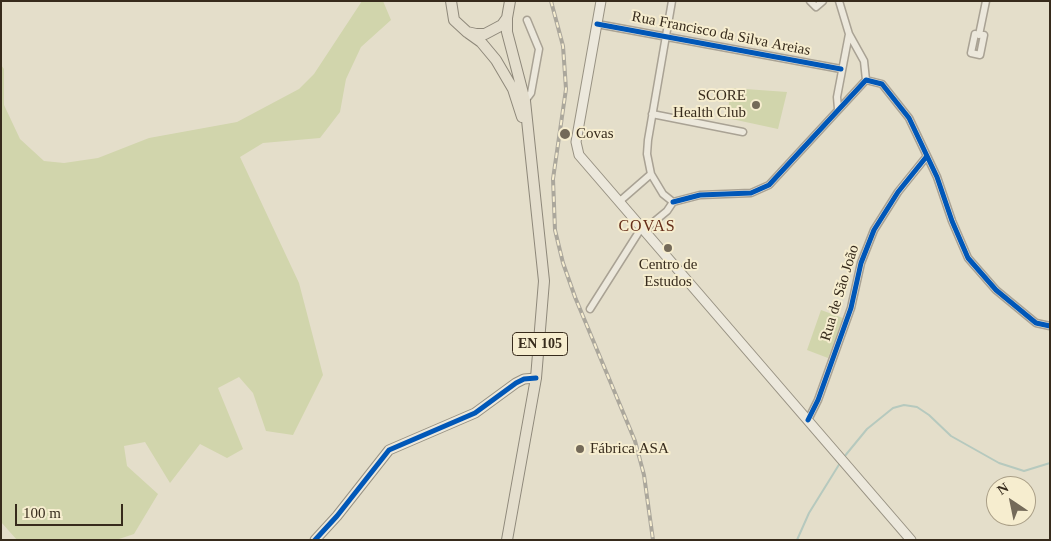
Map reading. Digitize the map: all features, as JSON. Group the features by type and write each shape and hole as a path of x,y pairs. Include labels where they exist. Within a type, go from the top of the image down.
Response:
{"main road":[{"name":"EN 105","path":"443,1 451,6 454,20 481,42 506,74 520,106 530,146"},
{"name":"EN 105","path":"507,540 536,378 544,281 526,101 507,32 510,1"},
{"path":"601,1 576,142 580,155 911,540"},
{"path":"467,32 485,34 502,26 507,18"},
{"path":"315,540 337,516 389,450 468,416 488,405 524,379 536,378"}],"street":[{"path":"672,1 648,140 651,174 663,194 673,202"},
{"path":"810,1 816,7 823,1"},
{"path":"839,1 849,34 864,61 866,80"},
{"path":"979,35 986,1"},
{"path":"526,20 533,31 540,49 531,93 526,101"},
{"name":"Rua Francisco da Silva Areias","path":"597,24 841,69"},
{"path":"838,109 837,97 841,69 849,34"},
{"path":"590,309 643,228 667,211 673,202 700,195 751,193 769,185 866,80"},
{"path":"866,80 882,84 898,101 910,118 968,258 996,290 1036,323 1050,326"},
{"path":"652,114 743,132"},
{"name":"Rua de São João","path":"808,420 818,400 851,308 861,264 874,230 898,192 927,156"},
{"path":"620,201 651,174"}],"green space":[{"path":"362,1 383,1 391,20 361,47 346,79 340,112 320,138 263,143 240,157 299,283 323,375 293,435 266,431 253,393 239,377 218,388 243,449 227,458 200,444 170,483 145,442 124,446 127,466 158,494 134,534 116,540 17,540 1,522 1,65 4,69 4,105 20,139 44,161 64,163 98,158 149,138 237,122 299,89 314,74"},
{"name":"SCORE Health Club","path":"731,88 787,92 778,129 727,118"},
{"path":"821,310 843,318 828,358 807,350"}],"waterway":[{"path":"844,457 867,429 893,408 904,405 917,407 929,415 951,436 999,463 1024,471 1050,463"},
{"path":"797,540 809,513 840,463"}],"railway":[{"path":"551,1 563,46 566,89 553,179 555,230 563,263 575,297 635,441 644,475 653,540"}],"cycle path":[{"path":"597,24 841,69"},
{"path":"673,202 700,195 751,193 769,185 866,80 882,84 909,118 937,177 952,221 968,258 996,290 1036,323 1050,326"},
{"path":"808,420 818,400 851,308 861,263 874,230 898,192 927,156"},
{"path":"315,540 337,516 389,450 475,413 516,383 524,379 536,378"}],"place":[{"name":"SCORE Health Club","path":"756,105"},
{"name":"Covas","path":"565,134"},
{"name":"Centro de Estudos","path":"668,248"},
{"name":"Fábrica ASA","path":"580,449"}],"district":[{"name":"COVAS","path":"647,227"}]}
